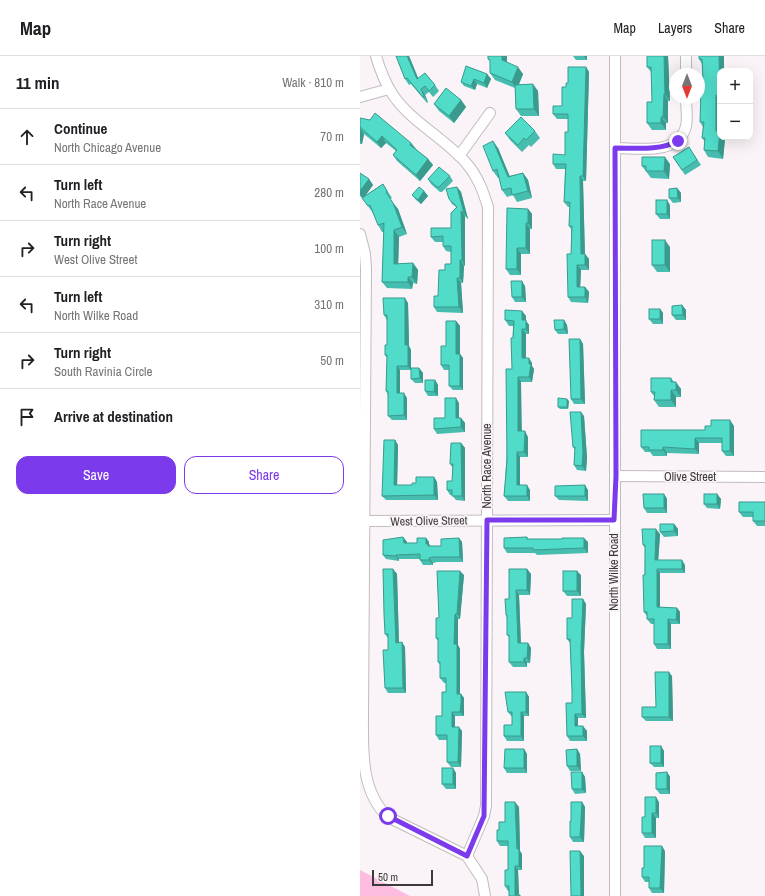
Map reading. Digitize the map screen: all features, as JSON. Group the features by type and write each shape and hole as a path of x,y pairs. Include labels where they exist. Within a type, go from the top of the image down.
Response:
{"street":[{"name":"North Race Avenue","path":"376,56 389,89 407,111 460,156 472,170 480,184 488,207 486,806 484,816 467,856"},
{"name":"North Wilke Road","path":"615,56 615,896"},
{"path":"686,56 686,68"},
{"path":"360,97 389,89"},
{"path":"615,148 660,148 669,146 678,141 687,125 686,104"},
{"path":"460,156 490,113"},
{"path":"360,234 365,254 366,269 361,713 366,784 379,809 388,816 467,856 482,879 486,896"},
{"name":"Olive Street","path":"616,476 765,477"},
{"name":"West Olive Street","path":"364,521 614,520"}],"shaded area":[{"path":"360,870 410,896 360,896"}],"building":[{"path":"396,56 407,56 417,79 425,73 435,85 429,91 425,86 421,89 424,96 423,97 407,78 405,79"},
{"path":"488,56 502,56 502,60 518,67 512,82 490,73 490,60 488,59"},
{"path":"647,56 664,56 665,94 661,123 647,123 647,102 652,102 651,67 647,67"},
{"path":"699,56 719,56 719,68 717,68 716,95 716,131 717,140 719,140 718,151 704,150 705,138 702,138 704,122 700,122 701,104 705,104 705,68 702,68 702,59 699,59"},
{"path":"466,66 487,74 484,83 474,79 471,86 461,82"},
{"path":"568,67 586,67 583,176 580,176 581,254 585,254 585,265 577,265 577,287 585,287 585,297 568,297 567,254 571,254 572,226 569,226 570,202 564,202 566,164 553,164 553,154 565,155 565,132 568,132 568,114 553,114 553,106 562,106 562,87 566,87 566,83 568,83"},
{"path":"533,84 534,109 516,109 515,85"},
{"path":"446,88 461,100 449,116 434,104"},
{"path":"375,113 411,143 410,145 428,159 416,175 393,155 397,150 382,136 377,142 360,127 360,118 370,120"},
{"path":"521,117 535,131 526,140 524,138 518,145 505,133"},
{"path":"493,141 508,177 523,173 528,191 512,195 511,188 502,190 497,169 493,171 483,146"},
{"path":"689,147 697,160 682,170 673,157"},
{"path":"642,157 665,157 664,171 646,171 646,166 642,166"},
{"path":"439,167 450,176 439,187 437,187 428,179"},
{"path":"360,173 369,179 360,191"},
{"path":"383,184 393,203 402,227 394,230 394,264 413,263 412,277 408,277 408,282 382,282 384,223 378,225 370,205 368,206 362,198"},
{"path":"419,187 424,191 418,200 412,195"},
{"path":"457,187 464,213 461,211 462,260 460,260 460,278 457,278 459,307 434,307 434,296 438,296 439,270 445,270 445,264 451,264 451,246 443,246 443,236 431,237 431,228 451,228 451,213 457,207 449,199 446,189"},
{"path":"677,188 678,198 669,198 669,189"},
{"path":"656,200 667,200 667,214 656,214"},
{"path":"507,208 528,209 528,223 526,223 526,248 517,248 517,269 506,269"},
{"path":"652,240 665,240 665,265 652,265"},
{"path":"511,281 522,281 522,297 512,297"},
{"path":"383,298 405,298 405,345 408,345 408,366 397,366 397,393 404,393 404,415 388,416 388,391 386,391 387,355 385,355 385,345 387,345 387,315 384,315"},
{"path":"682,305 683,315 672,315 672,306"},
{"path":"649,309 660,309 660,319 649,319"},
{"path":"505,310 522,311 522,320 526,320 526,329 522,329 522,358 529,358 529,364 531,364 529,377 518,377 518,431 525,431 524,452 517,452 517,485 527,485 527,496 504,496 507,461 506,369 512,369 511,338 513,338 514,321 505,320"},
{"path":"554,320 564,320 564,329 555,330"},
{"path":"446,321 456,321 456,354 460,354 460,386 449,386 449,365 441,365 441,346 446,346"},
{"path":"569,339 580,339 581,399 571,399"},
{"path":"411,368 419,368 420,378 411,379"},
{"path":"651,378 671,378 671,382 676,382 676,390 671,390 671,400 654,400 655,392 651,392"},
{"path":"425,380 435,380 434,392 425,391"},
{"path":"445,398 456,398 456,418 461,418 461,427 434,429 434,418 445,418"},
{"path":"558,398 567,399 567,407 558,407"},
{"path":"570,412 581,412 583,453 582,466 574,465 575,447 573,447"},
{"path":"711,420 730,420 730,451 722,451 722,438 695,438 695,449 663,447 663,450 649,450 649,447 641,447 641,430 705,430 705,426 711,426"},
{"path":"384,440 395,440 394,485 412,485 412,483 416,483 416,477 434,477 434,495 382,496"},
{"path":"451,443 461,443 462,496 452,496 452,490 447,490 447,481 452,481 453,464 450,464"},
{"path":"585,485 585,496 555,496 555,486"},
{"path":"643,494 664,494 664,508 644,508"},
{"path":"704,494 717,494 717,504 704,504"},
{"path":"739,502 765,502 765,521 753,521 753,512 739,512"},
{"path":"660,524 674,524 674,531 660,532"},
{"path":"642,529 656,529 655,560 682,560 682,569 657,569 657,607 677,608 676,620 668,619 668,644 654,644 654,619 647,619 647,612 644,612 643,575 645,575 645,545 643,545"},
{"path":"403,537 404,543 417,543 417,538 426,538 426,544 428,544 428,546 441,546 441,539 459,538 460,557 433,557 429,558 429,560 420,560 420,554 396,556 383,555 383,540"},
{"path":"527,537 527,539 584,538 584,548 533,550 533,548 504,548 504,538"},
{"path":"383,569 393,569 396,643 402,642 403,688 385,688 383,650 388,650 388,634 385,634"},
{"path":"509,569 527,569 527,590 516,590 518,643 528,643 527,658 524,658 524,662 509,662 509,635 507,635 505,599 509,599"},
{"path":"437,571 460,571 457,614 455,614 454,644 457,644 457,694 461,694 461,703 460,712 452,712 452,727 459,727 458,762 447,762 447,735 436,735 436,716 442,716 442,692 446,692 446,678 440,678 438,638 436,638 436,618 439,618"},
{"path":"563,571 577,571 577,591 563,591"},
{"path":"572,599 583,599 581,648 582,714 575,714 575,726 583,726 583,736 567,736 566,703 572,703 572,691 570,639 567,639 567,618 572,618"},
{"path":"655,672 669,672 669,717 642,717 642,707 656,707"},
{"path":"505,692 526,692 526,712 521,712 521,736 504,736 504,725 512,725 512,712 508,712"},
{"path":"650,746 661,746 661,763 650,763"},
{"path":"505,749 524,749 524,768 504,768"},
{"path":"577,749 577,766 567,766 566,750"},
{"path":"442,768 453,768 453,784 442,784"},
{"path":"571,772 582,772 582,789 572,789"},
{"path":"667,772 667,789 656,789 656,773"},
{"path":"645,797 656,797 656,813 652,813 652,833 642,833 642,817 645,817"},
{"path":"505,802 515,802 519,866 515,866 515,895 520,896 509,896 509,886 505,886 505,870 508,870 508,841 497,841 499,822 505,822"},
{"path":"571,802 582,802 580,837 570,837"},
{"path":"644,846 662,846 660,888 649,888 649,877 642,877 642,868 644,868"},
{"path":"570,851 580,851 581,896 571,896"}],"route":[{"path":"388,816 467,856 484,816 486,806 487,520 614,520 616,476 615,148 660,148 669,146 678,141"}]}
